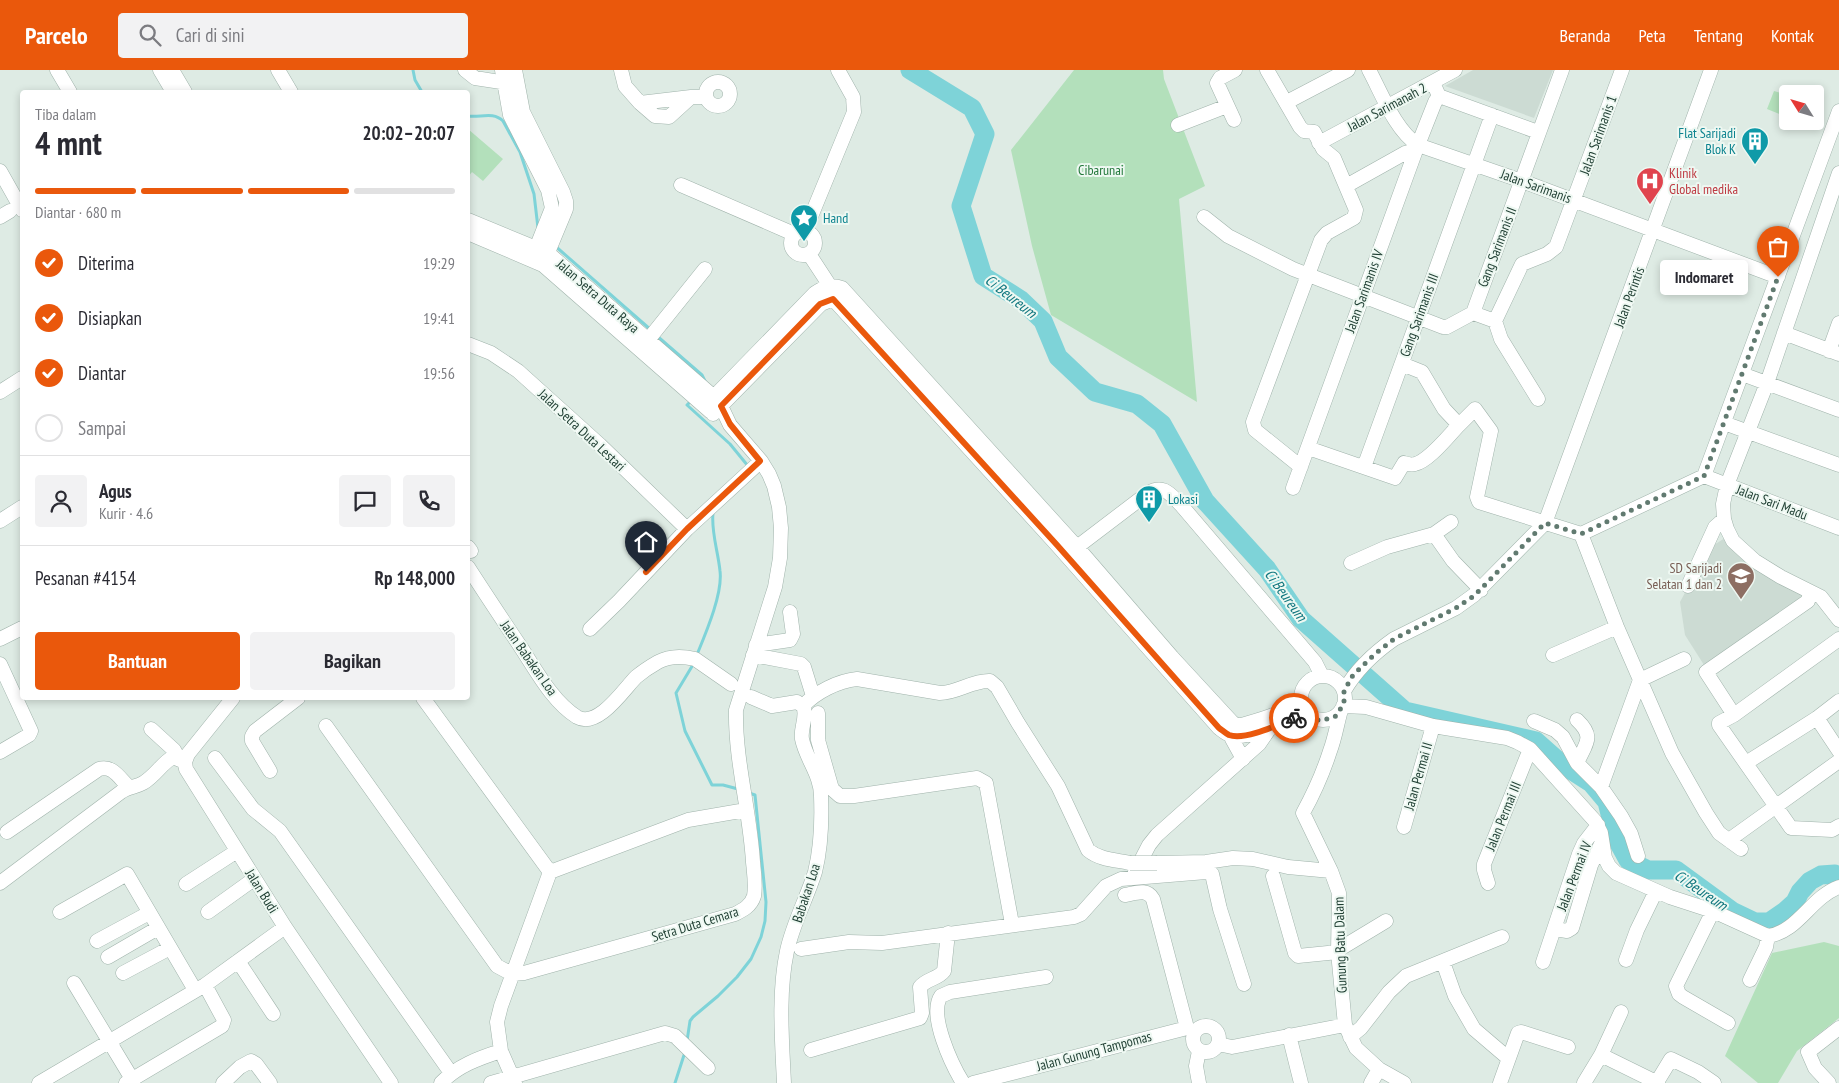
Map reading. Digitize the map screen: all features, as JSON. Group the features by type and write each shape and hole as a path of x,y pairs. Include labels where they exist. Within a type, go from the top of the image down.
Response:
{"street":[{"path":"58,70 69,90"},
{"path":"160,70 172,90"},
{"path":"172,70 184,90"},
{"path":"465,70 475,78 508,79"},
{"path":"508,79 515,70"},
{"path":"622,70 625,86 640,103 690,97 706,98"},
{"path":"681,185 800,233 812,235 815,243 809,254 801,256 793,251 790,244 800,233 854,112 853,97 838,70"},
{"path":"1234,120 1218,83 1220,78 1235,70"},
{"path":"1267,70 1300,127 1314,132 1323,149 1334,158 1356,210 1356,215 1322,238 1252,424 1255,430 1301,467"},
{"path":"1287,102 1348,70"},
{"path":"1346,186 1417,147 1408,139 1369,70"},
{"name":"Jalan Sarimanah 2","path":"1320,143 1455,70"},
{"name":"Gang Sarimanis II","path":"1473,313 1562,70"},
{"name":"Jalan Sarimanis 1","path":"1495,321 1522,264 1547,254 1556,247 1622,70"},
{"name":"Jalan Perintis","path":"1545,523 1711,70"},
{"path":"282,72 290,90"},
{"path":"508,79 566,201 566,209 540,256"},
{"path":"1433,82 1439,96 1538,132"},
{"name":"Jalan Sarimanis IV","path":"1293,488 1417,147 1434,102 1439,96"},
{"path":"1178,125 1227,106"},
{"path":"1308,448 1396,478 1404,463 1414,465 1432,454 1475,409 1491,431 1477,497 1479,502 1581,534 1704,476 1839,111"},
{"name":"Gang Sarimanis III","path":"1364,467 1492,115"},
{"name":"Jalan Sarimanis","path":"1417,147 1475,164 1778,277"},
{"path":"0,171 11,213"},
{"path":"1816,172 1838,177 1767,383 1727,485 1723,504 1724,519 1733,541 1755,561 1821,597 1839,620"},
{"path":"1204,217 1228,236 1293,269 1445,328 1473,313 1495,321 1501,339 1538,398"},
{"name":"Jalan Setra Duta Raya","path":"470,221 540,256 648,340 713,406"},
{"name":"Jalan Setra Duta Raya","path":"470,234 540,256 713,406"},
{"path":"809,254 831,293 894,355 1168,661"},
{"path":"648,340 705,269"},
{"path":"713,406 831,293"},
{"path":"1784,333 1834,352 1839,323"},
{"name":"Jalan Setra Duta Lestari","path":"470,345 491,353 518,371 600,445 687,529"},
{"path":"1402,364 1422,372 1444,409 1459,425"},
{"path":"1742,374 1839,410"},
{"path":"0,392 20,379"},
{"name":"Setra Duta Cemara","path":"512,974 524,973 726,917 744,910 752,900 755,887 752,834 746,810 736,710 775,587 780,558 781,528 779,506 774,486 760,461 713,406"},
{"path":"1724,423 1839,465"},
{"path":"984,455 1077,547 1219,728 1234,730 1240,736 1303,707"},
{"path":"590,629 619,602 687,529 760,461"},
{"name":"Jalan Sari Madu","path":"1704,476 1839,528"},
{"path":"1077,547 1154,489 1167,492 1176,500 1315,662 1318,674"},
{"path":"0,521 20,507"},
{"path":"1688,586 1716,527 1724,519"},
{"path":"1351,563 1387,547 1434,534 1451,522"},
{"path":"1318,674 1305,685 1301,692 1303,707 1317,720 1339,705 1353,675 1365,664 1394,639 1456,608 1481,590 1545,523"},
{"path":"1434,534 1453,561 1481,590"},
{"path":"1581,534 1617,627 1672,753 1719,833 1741,849"},
{"name":"Jalan Babakan Loa","path":"470,570 542,678 560,701 578,717 588,719 600,714 614,702 637,676 659,662 672,658 688,657 695,659 731,684"},
{"path":"1734,715 1706,672 1808,601 1810,592"},
{"path":"755,650 790,640 793,634 790,612"},
{"path":"1553,655 1617,627"},
{"path":"0,639 20,629"},
{"path":"1839,639 1734,715 1722,721 1719,725 1791,828 1832,830 1839,826"},
{"name":"Babakan Loa","path":"755,650 801,664 804,667 808,701 802,739 816,773 821,794 820,842 814,872 787,950 782,987 784,1083"},
{"path":"1601,787 1640,680 1684,659"},
{"path":"0,664 4,681 30,728 30,735 0,752"},
{"path":"1318,674 1331,677 1339,705"},
{"path":"752,697 772,706 808,701 838,684 857,679 940,693 947,693 977,683 990,681 997,686 1058,786 1088,850 1095,856 1130,863 1206,862 1233,858 1253,859 1288,867 1330,871"},
{"path":"0,883 129,787 145,782 168,760 174,757 182,760 231,700"},
{"path":"270,771 252,741 252,736 255,731 295,700"},
{"path":"424,700 550,872"},
{"path":"1746,763 1817,718 1839,701"},
{"path":"1339,705 1358,706 1433,726 1507,738 1530,748 1581,803 1598,825 1605,858 1616,874 1656,891 1713,911 1768,936 1782,932 1823,895 1839,887"},
{"name":"Gunung Batu Dalam","path":"1339,705 1331,749 1318,786 1303,812 1339,893 1338,951 1346,1029"},
{"path":"818,713 818,740 832,789 840,796 854,796 977,778 986,783 1012,924"},
{"path":"1817,718 1839,751"},
{"path":"1577,720 1586,728 1588,735 1577,763"},
{"path":"1534,721 1555,730 1563,738 1577,763 1601,787 1631,834 1638,856"},
{"path":"1132,877 1149,845 1157,835 1258,744 1268,723"},
{"path":"326,726 497,966 512,974"},
{"name":"Jalan Permai II","path":"1404,827 1433,726"},
{"name":"Jalan Budi","path":"151,729 182,760 190,777 285,927 391,1083"},
{"path":"1234,730 1242,759"},
{"name":"Jalan Permai III","path":"1488,883 1484,864 1530,748"},
{"path":"215,758 253,809 280,831 451,1072"},
{"path":"1729,840 1839,761"},
{"path":"7,832 99,769 106,767 113,770 129,787"},
{"path":"514,1080 501,1051 497,1022 512,974 550,872 688,820 746,810"},
{"name":"Jalan Permai IV","path":"1544,962 1582,849 1598,825"},
{"name":"Jalan Permai IV","path":"1555,929 1567,932 1572,928 1591,865 1602,842"},
{"path":"186,884 237,851"},
{"path":"801,949 849,942 882,943 1074,917 1081,914 1106,886 1121,879 1206,872 1212,874 1220,910 1244,984"},
{"path":"60,912 127,874 170,948 224,1020 222,1026 129,1081 110,1040 74,983"},
{"path":"1273,876 1298,956 1338,951 1386,921"},
{"path":"208,912 254,879"},
{"path":"1125,894 1145,891 1153,899 1194,1046 1199,1051 1206,1052 1213,1050 1218,1044 1218,1033 1209,1026 1190,1030"},
{"path":"1626,960 1637,930 1656,891"},
{"path":"1713,911 1676,986 1683,997 1728,1023"},
{"path":"97,941 149,913"},
{"path":"39,1083 200,988 285,927"},
{"path":"108,956 158,928"},
{"path":"812,1050 920,1018 922,1013 920,987 923,983 942,974 944,971 948,933"},
{"path":"1750,980 1766,947 1768,936"},
{"path":"1218,1044 1232,1047 1289,1035 1346,1029 1380,1005 1398,982 1406,976 1502,937"},
{"path":"123,973 170,948"},
{"path":"238,961 273,1014"},
{"path":"1443,962 1455,996 1474,1029 1508,1058"},
{"path":"963,1083 956,1072 938,1022 936,1007 941,996 950,992 1046,977"},
{"path":"1584,1083 1601,1055 1621,1012"},
{"path":"1830,1083 1815,1068 1808,1052 1839,1028"},
{"path":"1346,1029 1356,1048 1379,1069 1404,1083"},
{"name":"Jalan Gunung Tampomas","path":"974,1083 1190,1030"},
{"path":"1500,1083 1518,1033 1521,1032 1568,1047"},
{"path":"491,1083 514,1080 663,1033 671,1034 688,1047 708,1068"},
{"path":"1289,1035 1301,1083"},
{"path":"440,1083 451,1072 501,1051"},
{"path":"1199,1051 1196,1066 1199,1083"},
{"path":"1601,1055 1658,1083 1671,1059 1698,1072 1713,1083"},
{"path":"222,1083 240,1067 251,1061 256,1064 270,1083"},
{"path":"1371,1083 1379,1069"}],"shaded area":[{"path":"1473,70 1553,70 1534,118 1445,86"},
{"name":"SD Sarijadi Selatan 1 dan 2","path":"1725,538 1803,591 1804,598 1704,665 1685,635 1680,602 1709,548"}],"green space":[{"name":"Cibarunai","path":"1074,70 1163,70 1164,79 1205,186 1179,199 1197,402 1051,315 1032,246 1011,150"},
{"path":"1774,91 1779,93 1779,114 1767,109"},
{"path":"470,131 503,159 483,181 472,172 470,174"},
{"path":"1824,942 1839,946 1839,1018 1797,1051 1778,1083 1758,1083 1725,1056 1772,953"}],"waterway":[{"path":"413,70 415,80 421,90"},
{"name":"Ci Beureum","path":"910,70 972,108 985,134 961,206 983,276 1021,300 1043,321 1058,357 1095,392 1137,404 1162,424 1205,501 1267,569 1301,619 1405,711 1536,741 1563,765 1591,783 1607,802 1616,838 1628,860 1648,870 1676,870 1732,911 1755,922 1769,922 1785,911 1795,902 1800,892 1810,881 1821,875 1835,874 1839,876"},
{"path":"470,116 495,116 503,121 520,152 534,194 538,228"},
{"path":"554,245 651,330"},
{"path":"657,336 702,375 705,381"},
{"path":"692,400 687,405 730,444 748,466"},
{"path":"696,657 719,591 720,571 713,527 713,513"},
{"path":"694,663 676,693 685,731 712,785 723,785 738,789"},
{"path":"687,1041 690,1021 737,977 751,959 761,937 765,921 766,902 755,795 749,793"},
{"path":"675,1083 685,1052"}],"way so far":[{"path":"1294,718 1306,713 1317,720 1330,719 1336,716 1344,703 1344,691 1353,675 1375,654 1394,639 1456,608 1474,596 1545,523 1581,534 1704,476 1778,277"}],"place":[{"name":"Flat Sarijadi Blok K","path":"1755,165"},
{"name":"Klinik Global medika","path":"1650,205"},
{"name":"Hand","path":"804,242"},
{"name":"Indomaret","path":"1778,277"},
{"name":"Lokasi","path":"1149,523"},
{"name":"SD Sarijadi Selatan 1 dan 2","path":"1741,600"}],"route":[{"path":"646,572 687,529 760,461 730,424 721,406 820,304 833,299 1057,545 1219,728 1230,736 1240,736 1270,728 1294,718"}]}
